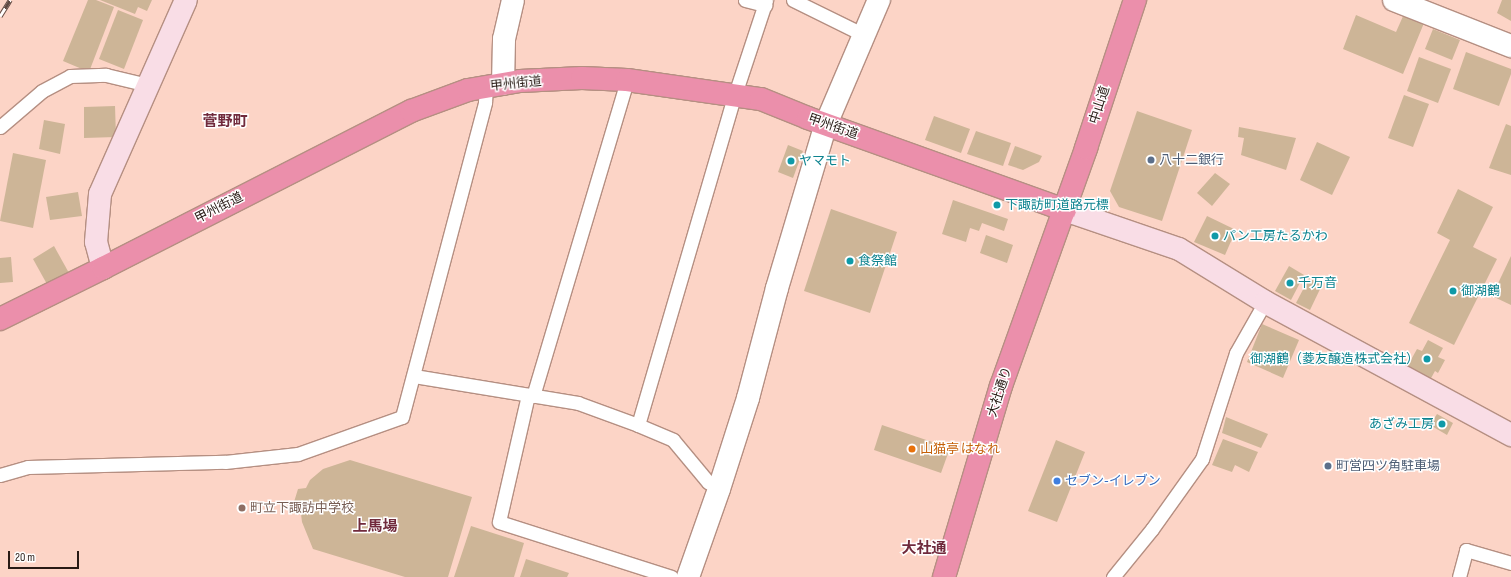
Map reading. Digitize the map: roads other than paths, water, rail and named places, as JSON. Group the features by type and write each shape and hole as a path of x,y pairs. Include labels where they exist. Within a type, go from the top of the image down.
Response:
{"highway":[{"name":"中山道","path":"1064,210 1135,0"},
{"name":"甲州街道","path":"0,319 103,268 411,110 468,90 520,81 582,78 627,80 762,99 826,124 1064,210"},
{"name":"大社通り","path":"944,577 1001,386 1064,210"}],"street":[{"path":"103,268 96,242 100,194 186,0"},
{"path":"494,85 513,0"},
{"path":"688,577 719,489 748,398 777,288 826,124 879,0"},
{"path":"1394,0 1511,46"},
{"path":"1064,210 1179,249 1265,302 1511,435"}],"lane":[{"path":"638,424 735,94 766,3 746,0"},
{"path":"793,0 864,34"},
{"path":"0,127 42,91 70,76 106,75 148,85"},
{"path":"627,80 531,395 499,522 671,577"},
{"path":"0,475 28,467 225,462 298,454 402,417 485,102 494,85"},
{"path":"1113,577 1152,529 1202,459 1236,353 1265,302"},
{"path":"414,376 578,403 638,424 673,440 708,482 719,489"},
{"path":"1459,577 1466,550 1511,563"}],"railway":[{"path":"0,16 10,0"}],"place":[{"name":"八十二銀行","path":"1151,160"},
{"name":"ヤマモト","path":"791,161"},
{"name":"下諏訪町道路元標","path":"997,205"},
{"name":"パン工房たるかわ","path":"1215,236"},
{"name":"食祭館","path":"850,261"},
{"name":"千万音","path":"1290,283"},
{"name":"御湖鶴","path":"1453,291"},
{"name":"御湖鶴（菱友醸造株式会社）","path":"1427,359"},
{"name":"あざみ工房","path":"1442,424"},
{"name":"山猫亭 はなれ","path":"912,449"},
{"name":"町営四ツ角駐車場","path":"1328,466"},
{"name":"セブン-イレブン","path":"1057,481"},
{"name":"町立下諏訪中学校","path":"242,508"}],"district":[{"name":"菅野町","path":"225,122"},
{"name":"上馬場","path":"375,527"},
{"name":"大社通","path":"924,549"}]}
